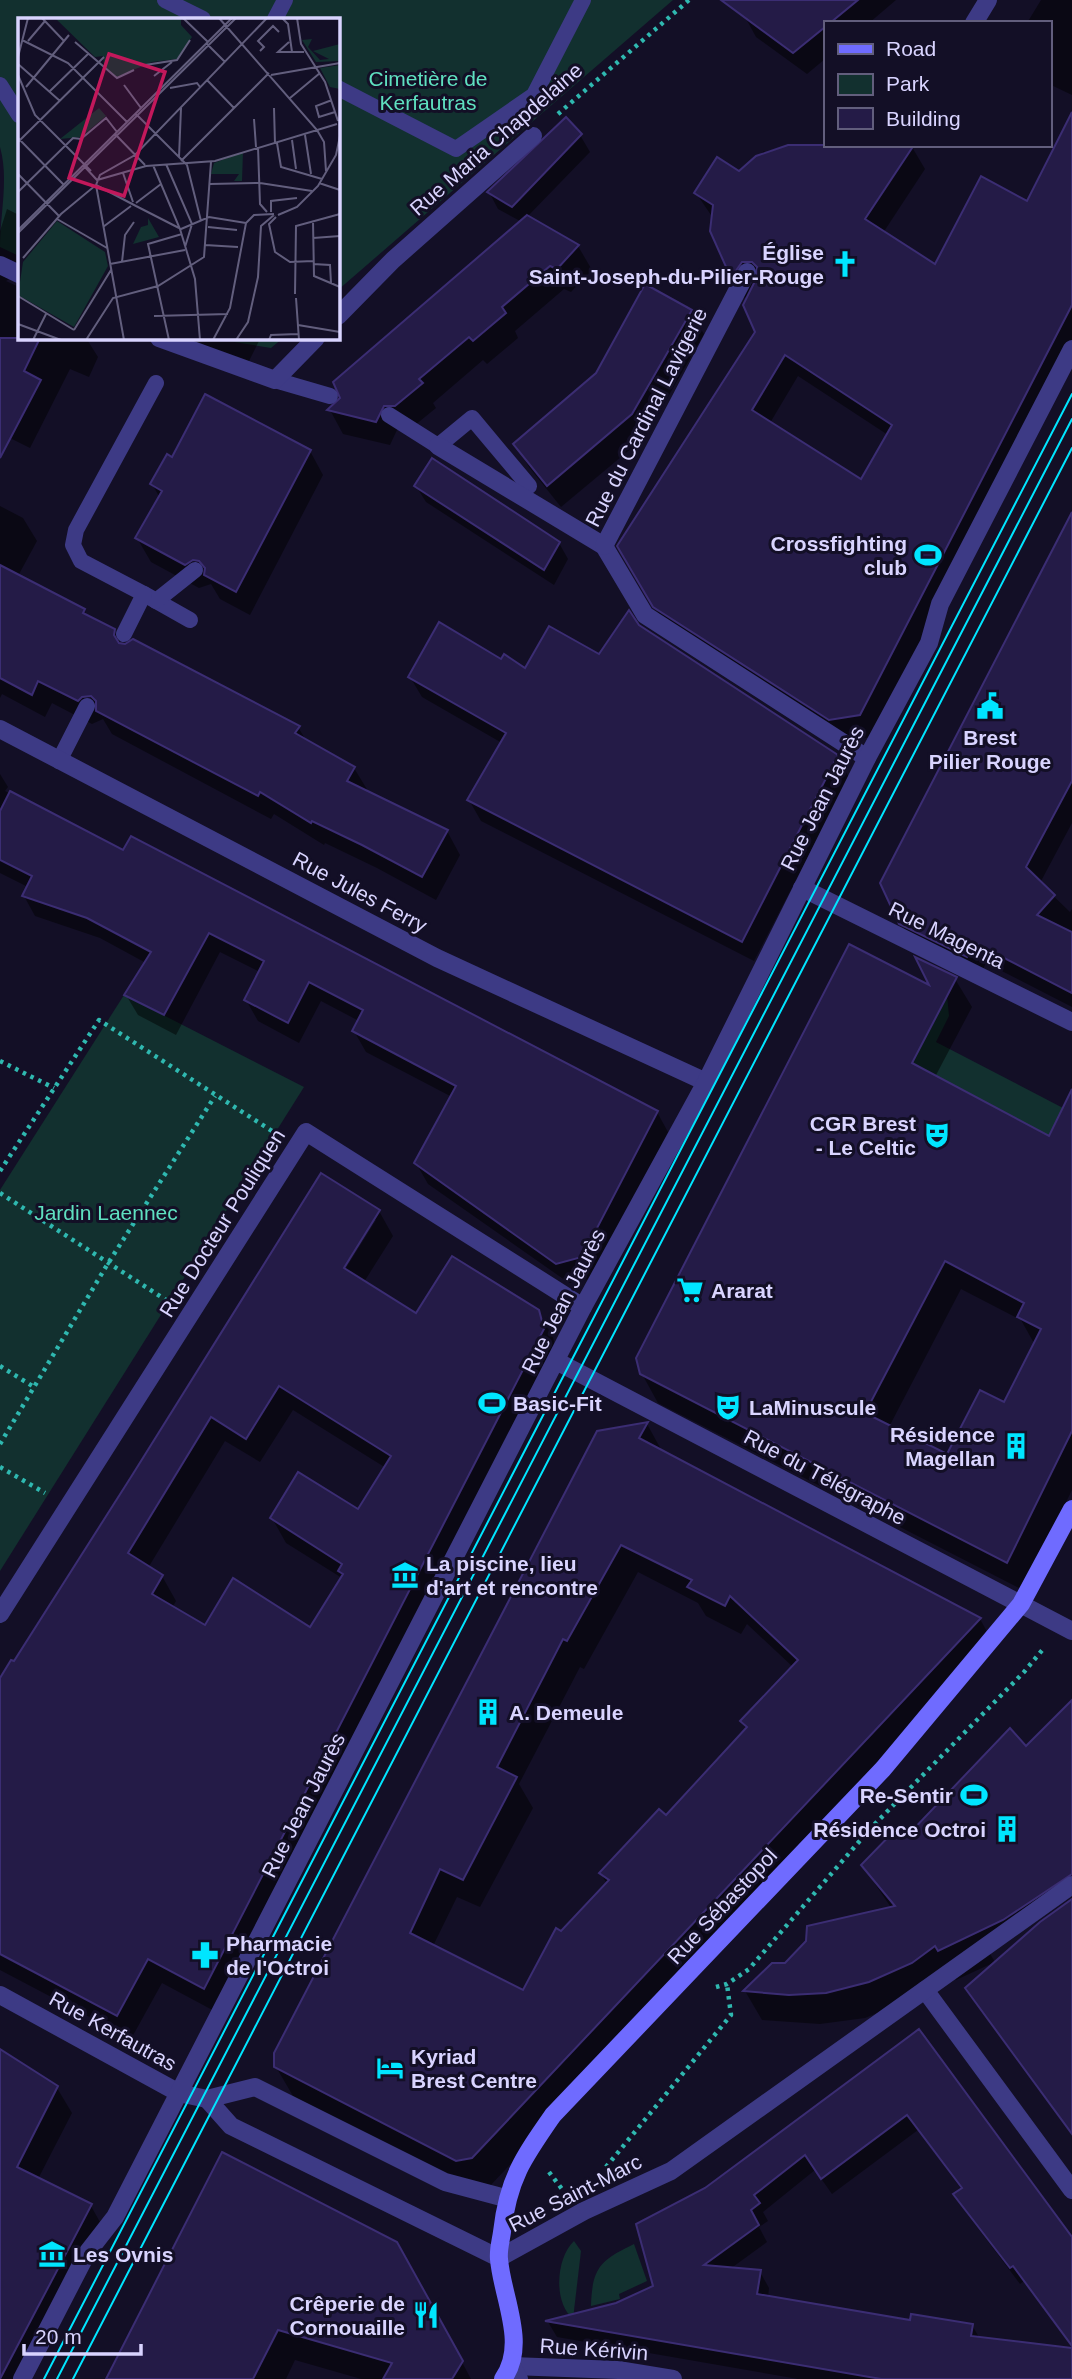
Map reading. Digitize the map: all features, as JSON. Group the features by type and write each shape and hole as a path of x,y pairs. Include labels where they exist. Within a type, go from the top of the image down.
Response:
{"main road":[{"name":"Rue Sébastopol","path":"511,2375 511,2312 499,2258 505,2198 524,2158 553,2115 883,1769 1021,1604 1072,1509"}],"street":[{"path":"975,21 988,0"},
{"name":"Rue Maria Chapdelaine","path":"340,314 393,260 533,136"},
{"path":"0,265 18,274"},
{"name":"Rue du Cardinal Lavigerie","path":"604,547 747,272"},
{"path":"165,340 275,380 314,340"},
{"name":"Rue Jean Jaurès","path":"22,2379 87,2253 115,2217 558,1362 583,1307 706,1082 867,758 929,643 940,604 1072,349"},
{"name":"Rue du Cardinal Lavigerie","path":"438,446 604,547 645,615 867,758"},
{"name":"Rue Jules Ferry","path":"0,729 437,958 706,1082"},
{"name":"Rue Magenta","path":"802,888 1072,1022"},
{"name":"Rue Docteur Pouliquen","path":"0,1614 306,1132 583,1307"},
{"name":"Rue du Télégraphe","path":"558,1362 1067,1628"},
{"name":"Rue Saint-Marc","path":"505,2198 445,2182 255,2087 208,2099 231,2126 499,2258 584,2211 671,2171 1072,1885"},
{"path":"925,1990 1072,2190"},
{"name":"Rue Kerfautras","path":"0,1995 179,2093 208,2099"},
{"name":"Rue Kérivin","path":"511,2375 618,2370 673,2379"}],"lane":[{"path":"165,0 201,18"},
{"path":"276,18 285,0"},
{"path":"340,89 456,149 534,94 583,0"},
{"path":"0,85 18,112"},
{"path":"275,380 330,396"},
{"path":"156,383 76,530 74,545 80,561 190,620"},
{"path":"389,415 438,446 472,418 529,486"},
{"path":"124,634 150,598 195,570"},
{"path":"59,761 87,706"}],"path":[{"name":"Rue Maria Chapdelaine","path":"533,136 689,0"},
{"path":"0,1171 99,1020 296,1147"},
{"path":"0,1061 54,1088"},
{"path":"0,1444 107,1265 215,1096"},
{"path":"0,1193 107,1265 190,1315"},
{"path":"0,1366 34,1387"},
{"path":"0,1467 67,1507"},
{"path":"603,2169 732,2015 727,1984 749,1969 870,1829 1067,1628"},
{"path":"524,2158 551,2173 561,2189 572,2186"}],"green space":[{"name":"Cimetière de Kerfautras","path":"0,0 673,0 340,288 340,18 18,18 18,256 0,247 4,171 0,147"},
{"path":"222,340 281,340 271,348"},
{"name":"Jardin Laennec","path":"124,995 304,1087 0,1571 0,1190"},
{"path":"947,995 949,1016 936,1042 1063,1108 1049,1136 912,1063"},
{"path":"574,2241 581,2251 573,2319 562,2302 559,2280 563,2258"},
{"path":"634,2244 647,2281 619,2294 620,2299 591,2306 596,2273 600,2266"}],"building":[{"path":"721,0 858,0 832,21 824,21 824,28 793,53"},
{"path":"1072,112 1072,305 860,715 829,720 653,607 617,546 755,332 743,305 757,277 757,267 752,262 742,262 731,278 710,231 713,205 694,193 717,157 739,171 756,156 788,145 913,147 865,219 935,264 981,176 1027,201","holes":["785,355 892,425 861,479 752,410"]},
{"path":"566,117 582,134 512,207 487,192"},
{"path":"527,215 579,245 557,269 550,266 502,307 506,313 473,341 469,337 419,379 423,383 395,406 384,406 376,422 327,410 340,398 333,382"},
{"path":"645,284 692,310 632,414 547,486 513,444 596,373"},
{"path":"0,338 39,340 24,371 41,380 0,458"},
{"path":"205,394 311,450 236,592 204,575 205,568 199,561 193,560 185,565 135,538 162,491 150,484 167,454 172,457"},
{"path":"432,458 560,542 544,570 414,486"},
{"path":"1072,512 1072,781 1026,867 1055,895 1037,915 1072,932 1072,993 975,943 967,957 899,924 880,883"},
{"path":"0,565 85,609 83,613 115,629 114,635 119,643 125,644 133,639 300,726 295,733 355,767 347,781 448,830 422,877 362,845 312,821 311,823 260,792 258,796 96,711 96,701 91,696 82,697 78,701 38,681 32,695 0,678"},
{"path":"629,610 639,625 838,755 742,942 467,800 506,733 408,677 439,622 501,659 504,654 525,668 549,626 599,654"},
{"path":"10,791 123,850 131,836 658,1111 582,1257 556,1264 414,1163 456,1086 352,1031 363,1010 309,982 288,1023 244,1000 264,961 209,933 164,1015 124,995 151,952 87,918 22,896 32,876 0,860 0,811"},
{"path":"849,944 929,985 915,957 957,977 912,1063 1049,1136 1072,1089 1072,1431 1007,1563 640,1374 636,1358","holes":["945,1261 1024,1303 1017,1317 1041,1329 1004,1402 980,1390 947,1454 865,1413"]},
{"path":"321,1173 380,1210 344,1268 416,1313 452,1256 539,1310 544,1329 204,1989 148,1959 117,2016 0,1954 0,1678 11,1660 14,1661","holes":["279,1386 391,1456 358,1509 298,1472 270,1518 342,1564 338,1571 343,1574 310,1627 233,1578 205,1625 152,1594 163,1575 128,1553 211,1417 246,1439"]},
{"path":"648,1422 639,1438 981,1618 472,2158 456,2161 274,2067 274,2053 597,1431","holes":["621,1545 692,1580 687,1587 725,1606 730,1596 798,1660 740,1721 747,1727 666,1815 659,1809 599,1873 609,1880 561,1931 556,1928 523,1990 410,1933 440,1869 463,1880 517,1777 497,1767 563,1639 567,1641"]},
{"path":"1072,1700 1072,1874 1003,1920 938,1951 935,1946 912,1963 869,1982 826,1993 789,1995 743,1991 772,1963 785,1963 806,1941 807,1926 895,1906 861,1865 900,1825 908,1835 1010,1728 1026,1746"},
{"path":"1072,1899 1072,2134 965,1988 1040,1922"},
{"path":"919,2029 1072,2237 1072,2346 1013,2266 1010,2268 953,2194 962,2188 907,2115 821,2179 805,2155 754,2195 760,2203 751,2210 759,2225 704,2265 761,2270 757,2294 910,2320 911,2314 973,2324 971,2336 1072,2348 1072,2379 881,2379 545,2321 616,2303 653,2286 636,2224 705,2188"},
{"path":"0,2049 58,2086 17,2167 92,2204 0,2379"},
{"path":"222,2152 397,2242 463,2361 452,2379 383,2379 392,2363 278,2330 253,2379 106,2379"}],"tram line":[{"path":"44,2379 1072,394"},
{"path":"57,2379 1072,419"},
{"path":"73,2379 1072,448"}],"place":[{"name":"Église Saint-Joseph-du-Pilier-Rouge","path":"845,264"},
{"name":"Crossfighting club","path":"928,555"},
{"name":"Brest Pilier Rouge","path":"990,706"},
{"name":"CGR Brest - Le Celtic","path":"937,1135"},
{"name":"Ararat","path":"690,1290"},
{"name":"Basic-Fit","path":"492,1403"},
{"name":"LaMinuscule","path":"728,1407"},
{"name":"Résidence Magellan","path":"1016,1446"},
{"name":"La piscine, lieu d'art et rencontre","path":"405,1575"},
{"name":"A. Demeule","path":"488,1712"},
{"name":"Re-Sentir","path":"974,1795"},
{"name":"Résidence Octroi","path":"1007,1829"},
{"name":"Pharmacie de l'Octroi","path":"205,1955"},
{"name":"Kyriad Brest Centre","path":"390,2068"},
{"name":"Les Ovnis","path":"52,2254"},
{"name":"Crêperie de Cornouaille","path":"426,2315"}]}
